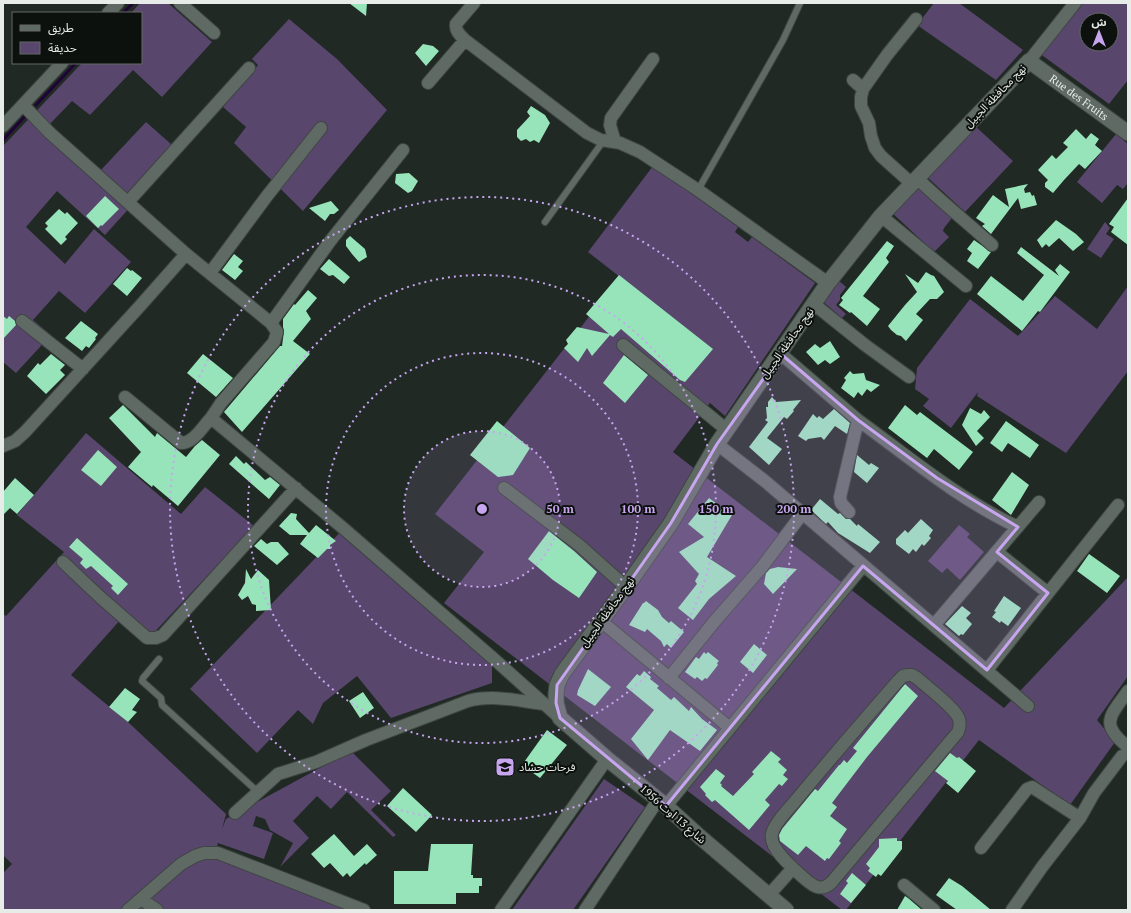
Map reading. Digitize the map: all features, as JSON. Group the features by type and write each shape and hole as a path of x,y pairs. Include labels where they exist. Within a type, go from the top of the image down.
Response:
{"street":[{"path":"109,12 118,3"},
{"path":"180,3 214,33"},
{"path":"474,3 456,24 458,33 465,40 587,133 620,143 640,152 698,190 828,283"},
{"name":"نهج محافظة الجبيل","path":"560,718 556,703 557,685 562,674 671,523 717,444 781,354 828,283 881,216 1029,61 1075,3"},
{"path":"916,19 887,55 863,89 860,97 861,106 869,122 875,148 881,156 930,191 964,219 992,245"},
{"path":"428,83 465,40"},
{"path":"610,141 611,118 653,59"},
{"name":"Rue des Fruits","path":"1029,61 1128,133"},
{"path":"3,126 61,64"},
{"path":"128,202 249,68"},
{"path":"853,80 863,89"},
{"path":"23,105 50,133 186,254 271,323 277,332 274,342 221,403 211,418 191,440 186,443 181,443 125,397"},
{"path":"210,273 321,128"},
{"path":"271,323 331,240 403,150"},
{"path":"881,216 966,286"},
{"path":"3,446 15,441 25,432 186,254"},
{"path":"814,305 909,377"},
{"path":"22,321 83,369"},
{"path":"623,345 727,430"},
{"path":"781,354 858,420 949,486 987,511 1018,527"},
{"path":"211,418 296,488 489,654 560,718"},
{"path":"849,512 841,503 840,497 842,483 858,420"},
{"path":"717,444 766,482 1028,706"},
{"path":"63,562 147,638 156,638 162,635 296,488"},
{"path":"504,488 579,545 626,587"},
{"path":"934,625 1040,502"},
{"path":"987,670 1118,505"},
{"path":"669,678 762,566 802,514"},
{"path":"997,552 1048,593"},
{"path":"585,910 662,803 730,728 863,566"},
{"path":"601,621 730,728"},
{"path":"912,675 957,716 960,723 958,732 831,883 823,888 818,887 811,884 793,868 778,852 772,842 772,834 777,824 898,681 903,676 912,675"},
{"path":"1012,910 1042,867 1080,818 1094,794 1125,752 1110,726 1111,713 1128,691"},
{"path":"235,813 278,774 316,762 366,740 468,701 479,698 489,698 543,704"},
{"name":"شارع 13 اوت 1956","path":"560,718 607,759 662,803 786,910"},
{"path":"501,910 607,759"},
{"path":"981,848 1027,789 1032,787 1080,818"},
{"path":"128,910 181,864 204,853 218,853 364,910"},
{"path":"768,896 793,868"},
{"path":"904,885 934,910"},
{"path":"141,899 157,910"}],"lane":[{"path":"698,190 783,40 800,3"},
{"path":"545,222 610,141"},
{"path":"159,659 142,681 161,698 162,705 258,792"}],"highlighted area":[{"path":"781,354 858,420 937,478 1018,527 997,552 1048,593 987,670 863,566 666,806 560,718 556,703 557,685 671,523 717,444"}],"green space":[{"path":"140,3 168,3 212,42 162,97 133,70 90,115 72,101 48,126 100,171 146,122 180,152 105,235 57,191 26,227 65,264 94,229 131,262 85,313 59,291 33,320 51,335 16,373 3,362 3,146 81,64 142,64 142,12 132,12"},
{"path":"934,3 959,3 1023,50 996,80 917,25"},
{"path":"1079,3 1128,3 1128,80 1109,104 1039,53"},
{"path":"289,19 337,59 387,110 303,211 234,143 246,127 223,107 258,65 252,59"},
{"path":"974,125 1013,161 965,212 926,176"},
{"path":"1116,134 1128,144 1128,183 1123,189 1117,185 1102,203 1077,182"},
{"path":"653,166 738,227 735,232 748,242 752,237 815,283 725,416 710,403 673,452 1004,708 1128,577 1128,676 1097,720 1115,742 1070,805 979,740 846,910 842,910 444,603 484,552 435,514 620,277 588,252"},
{"path":"918,184 952,218 943,231 949,237 934,252 889,210"},
{"path":"1105,222 1110,228 1106,234 1114,239 1101,258 1087,249"},
{"path":"838,280 846,287 840,295 840,300 836,305 846,314 842,318 821,300"},
{"path":"1128,286 1128,371 1066,453 977,396 978,392 951,428 923,406 929,399 915,389 917,368 970,299 1018,336 1055,296 1097,329"},
{"path":"86,433 181,514 205,487 254,526 148,639 122,618 71,675 128,722 226,814 222,829 226,819 351,751 391,791 371,810 396,835 393,837 347,792 331,809 317,796 293,821 309,838 280,867 293,843 270,830 265,819 256,816 253,826 273,833 264,859 218,843 215,854 374,910 3,910 3,873 12,864 3,855 3,614 6,616 64,552 17,515"},
{"path":"347,525 492,662 492,683 391,718 357,676 323,703 313,724 298,710 257,753 190,689"},
{"path":"959,525 970,534 967,537 984,552 960,580 947,568 942,573 928,561"},
{"path":"604,779 645,807 573,910 512,910"}],"building":[{"path":"349,3 367,3 366,16"},
{"path":"423,44 433,46 439,51 426,66 415,53"},
{"path":"531,106 545,115 550,123 539,143 534,140 530,142 526,139 521,141 517,137 517,130 530,116 527,112"},
{"path":"1076,129 1086,139 1091,133 1099,139 1095,145 1102,151 1085,169 1079,164 1053,193 1045,187 1045,183 1048,180 1038,170 1052,155 1056,159 1068,147 1063,143"},
{"path":"409,173 418,181 412,191 408,193 395,183 396,174"},
{"path":"1028,184 1024,189 1025,193 1030,192 1032,196 1034,195 1037,205 1021,209 1018,198 991,234 982,226 985,224 976,218 993,195 1009,207 1005,189"},
{"path":"105,196 119,209 102,226 101,225 98,228 86,216"},
{"path":"1128,198 1128,245 1111,232 1114,227 1109,224"},
{"path":"331,201 339,210 334,214 330,214 325,221 309,208"},
{"path":"59,209 65,214 67,212 78,223 65,237 67,239 61,245 45,229 48,226 45,223"},
{"path":"1056,220 1076,234 1084,242 1073,251 1059,238 1049,247 1046,244 1042,248 1037,240"},
{"path":"350,236 365,249 367,257 359,262 346,246 346,240"},
{"path":"974,240 991,252 978,269 967,261 972,253 967,249"},
{"path":"887,241 894,246 886,258 889,262 863,296 880,309 867,326 851,312 850,313 839,305 843,300 841,298"},
{"path":"1021,247 1059,276 1055,270 1060,264 1070,272 1040,312 1038,311 1022,331 977,294 991,276 1023,301 1044,275 1017,253"},
{"path":"234,254 243,261 238,267 243,271 235,280 222,270"},
{"path":"329,259 350,277 344,284 333,275 329,276 320,269"},
{"path":"127,268 142,278 127,296 113,284"},
{"path":"926,272 934,276 944,292 937,299 930,299 916,314 923,320 906,341 888,326 917,292 905,274 918,283"},
{"path":"619,275 713,349 685,382 680,380 621,329 613,337 610,335 592,356 587,348 578,362 564,348 568,344 566,340 577,327 609,334 586,314"},
{"path":"308,290 317,298 306,311 311,319 293,341 310,354 242,432 224,412 280,346 282,346 284,331 283,319 294,304 295,305"},
{"path":"3,316 7,319 9,316 15,321 16,325 3,339"},
{"path":"81,321 98,334 89,348 86,346 82,351 65,338"},
{"path":"830,341 840,357 830,364 825,360 818,365 806,352 815,344 820,348"},
{"path":"51,354 65,365 60,370 65,375 46,394 27,376 38,363 40,365"},
{"path":"203,354 233,378 216,397 187,373"},
{"path":"624,355 648,375 625,403 603,383"},
{"path":"850,371 853,374 864,373 866,380 880,385 871,392 867,389 862,396 858,392 854,398 841,388 846,380 844,378"},
{"path":"772,397 776,402 801,400 787,419 784,417 767,438 782,449 769,465 749,447 768,422 765,420 767,418 766,407 768,407 768,402"},
{"path":"123,405 155,437 157,433 186,457 202,440 220,455 178,506 128,467 141,452 109,418"},
{"path":"905,405 917,415 920,412 973,452 959,470 934,449 927,458 888,428"},
{"path":"970,408 981,414 984,410 990,417 977,431 984,438 976,446 962,425"},
{"path":"834,409 850,423 847,434 835,426 824,440 821,437 808,439 806,441 798,436 813,414 817,418 819,416 823,419"},
{"path":"497,421 530,448 513,475 498,477 470,455"},
{"path":"1006,421 1039,445 1030,458 1008,443 1002,452 990,443"},
{"path":"98,450 117,467 101,486 81,470"},
{"path":"857,455 869,465 871,463 879,468 867,483 854,472"},
{"path":"236,456 244,464 246,462 265,480 270,477 280,485 269,499 229,464"},
{"path":"1012,472 1029,485 1011,515 992,500"},
{"path":"15,478 34,495 17,514 10,508 3,515 3,492"},
{"path":"709,498 732,515 707,557 736,576 709,599 693,620 678,608 697,584 695,581 699,574 679,552 704,537 688,524"},
{"path":"820,499 838,514 840,513 846,519 850,519 857,526 858,524 880,542 870,553 838,533 828,522 826,524 811,510"},
{"path":"291,513 297,514 296,519 309,533 316,525 336,541 330,545 330,549 327,549 318,558 300,544 307,535 290,535 279,526"},
{"path":"921,519 933,530 929,536 931,538 924,546 922,544 916,552 913,549 909,554 896,544 896,539 905,530 908,533"},
{"path":"549,531 597,572 579,598 553,580 528,559"},
{"path":"77,538 128,584 118,595 111,588 113,586 91,566 86,569 80,563 83,559 69,547"},
{"path":"261,539 267,544 271,542 278,542 289,554 277,565 254,546"},
{"path":"1089,554 1120,576 1107,593 1077,571"},
{"path":"778,567 797,569 773,594 764,584 766,573 770,569"},
{"path":"246,569 251,579 258,570 269,580 271,610 256,611 256,605 252,604 248,596 242,600 238,595 245,583"},
{"path":"1004,596 1021,608 1008,626 1001,621 1000,623 992,617 996,612 994,611"},
{"path":"646,601 658,610 662,617 669,623 671,621 684,632 671,648 667,644 664,647 661,641 647,629 645,632 629,625 643,603"},
{"path":"962,606 971,613 966,618 972,624 963,635 961,634 959,636 945,624"},
{"path":"754,644 767,655 753,673 740,662"},
{"path":"704,652 706,654 708,652 719,661 717,663 718,665 707,679 705,678 702,681 697,677 695,679 685,672 696,657 699,659"},
{"path":"588,669 611,687 595,706 577,695"},
{"path":"644,671 651,677 650,679 659,686 657,688 671,700 674,697 689,711 691,707 702,719 717,730 700,751 670,730 648,760 631,739 654,710 626,687 637,674 640,676"},
{"path":"905,684 918,696 867,757 832,803 837,807 830,816 847,829 839,841 841,843 829,859 827,858 825,861 806,846 798,855 780,841 779,835 782,829 815,789 818,791 844,760 847,763 857,751 853,748"},
{"path":"125,688 140,699 132,710 137,712 128,722 109,707"},
{"path":"363,692 374,708 360,718 349,701"},
{"path":"547,730 567,745 540,778 522,765"},
{"path":"771,751 781,759 778,762 787,770 783,775 788,779 782,786 779,784 765,800 770,805 749,830 715,800 712,802 700,787 716,769 725,776 720,783 722,785 721,786 733,796 754,774 752,772"},
{"path":"950,753 957,758 959,757 976,771 958,793 946,783 948,781 935,771"},
{"path":"403,788 432,815 416,832 387,806"},
{"path":"334,834 354,856 367,844 377,855 366,865 365,863 350,877 347,873 343,877 330,863 324,868 311,854"},
{"path":"897,838 897,841 902,841 902,849 881,876 878,874 876,877 868,871 870,868 866,864 879,847 879,839"},
{"path":"431,844 473,844 471,875 473,875 473,878 482,878 482,886 479,886 479,893 456,893 456,904 394,904 394,871 428,871"},
{"path":"852,873 866,885 851,903 840,894 848,883 846,881"},
{"path":"949,878 962,886 991,910 957,910 936,895"},
{"path":"905,896 908,898 922,910 897,910"}],"waterway":[{"path":"124,12 133,3"},
{"path":"36,105 75,64"},
{"path":"3,140 28,113"}],"place":[{"name":"فرحات حشاد","path":"505,767"}]}
